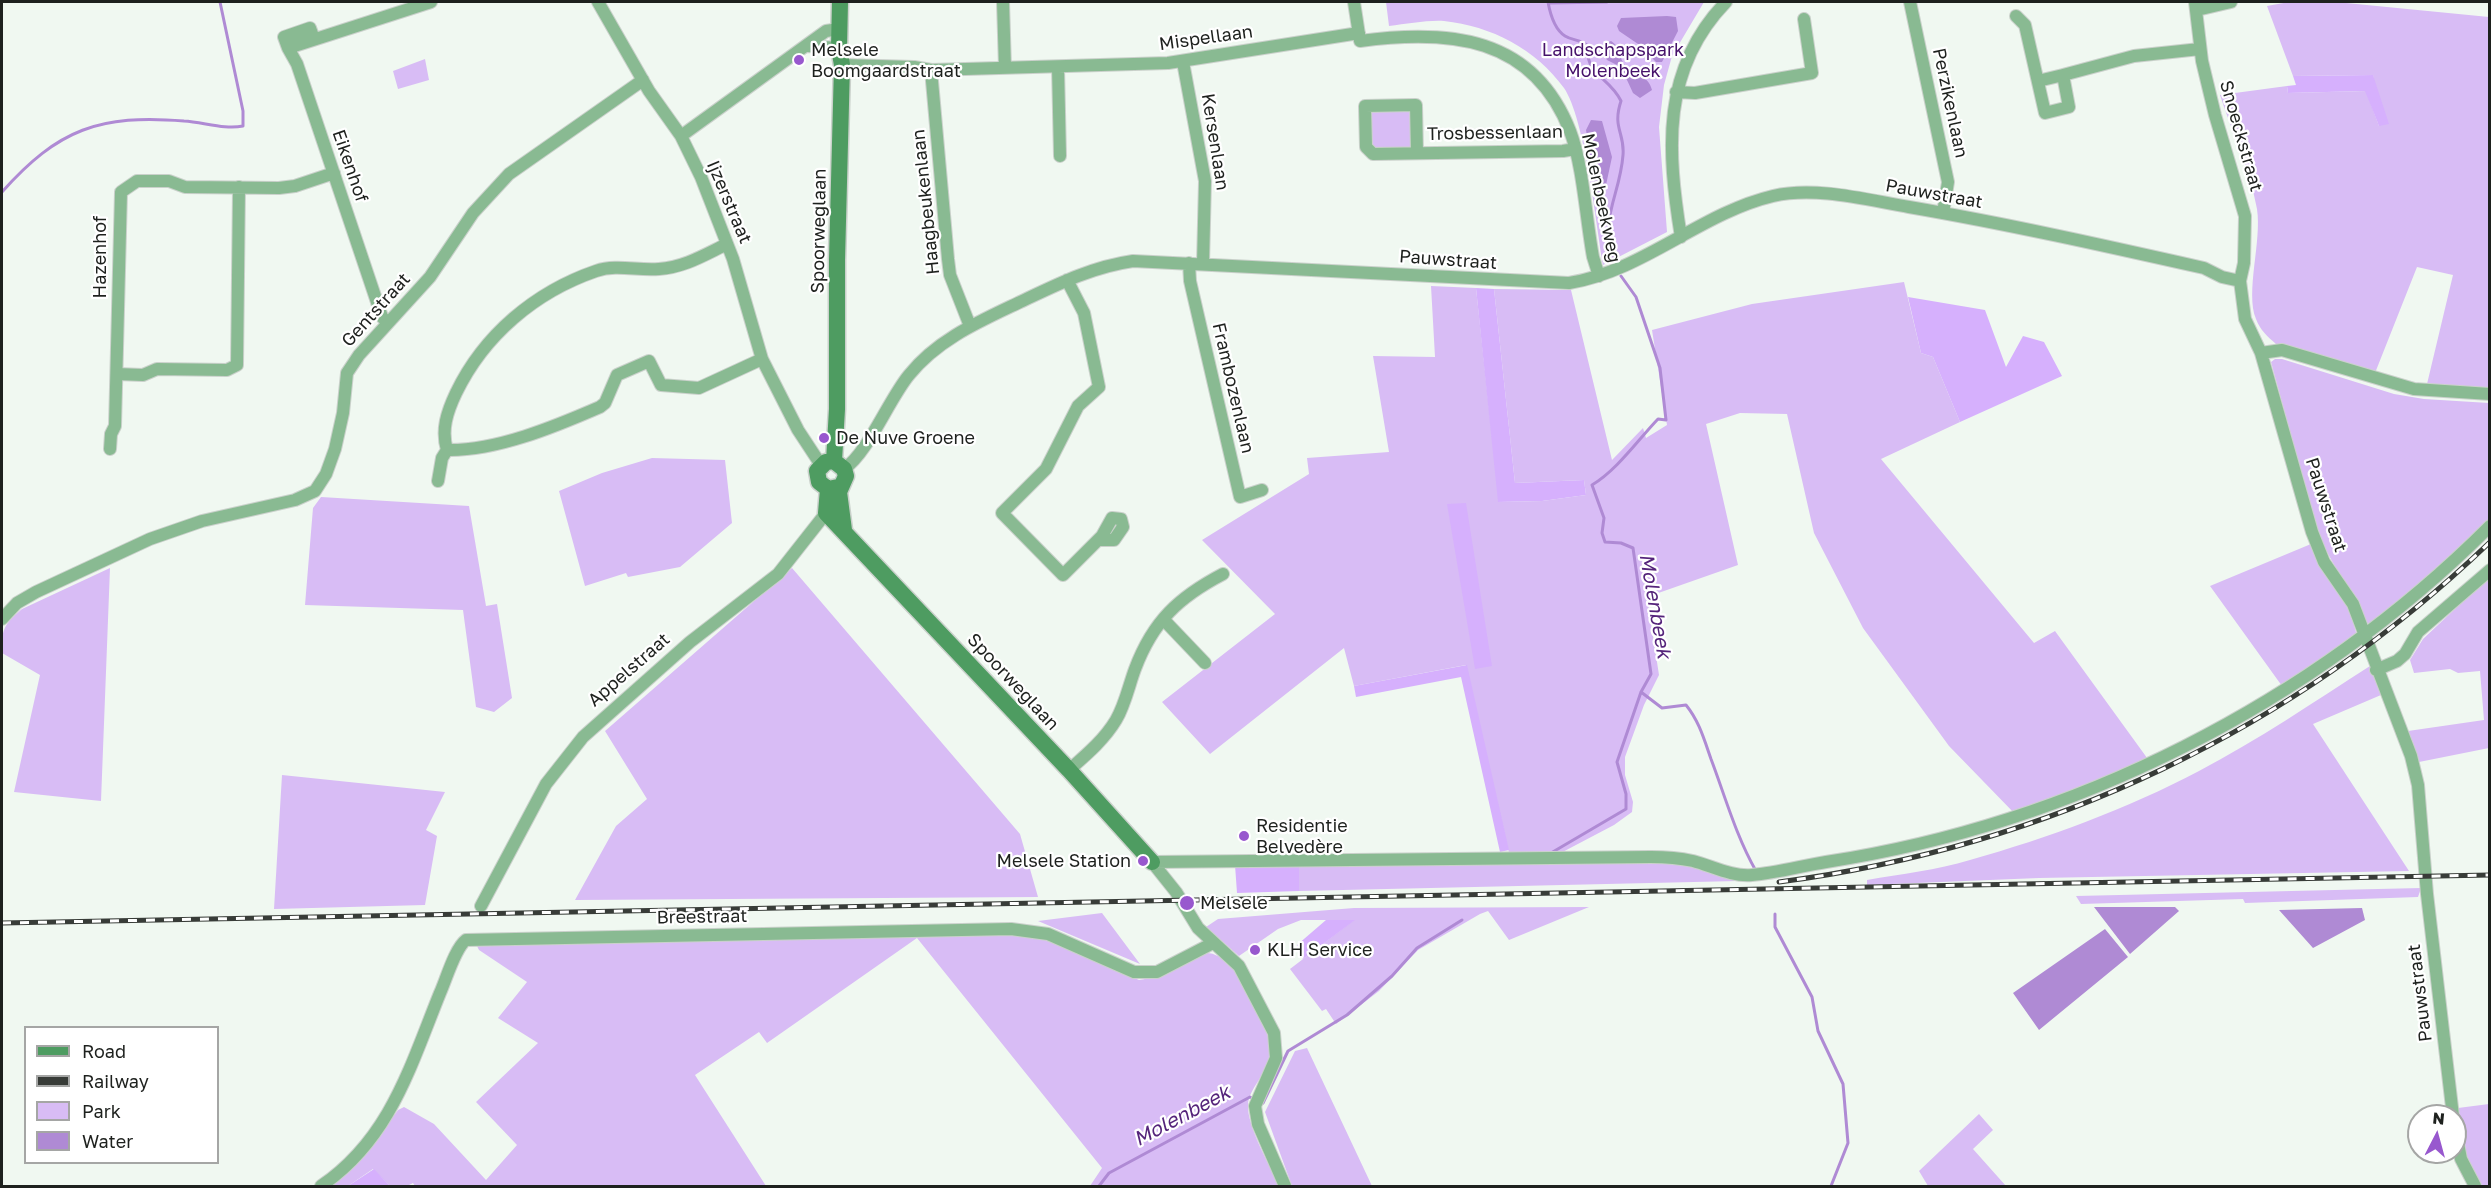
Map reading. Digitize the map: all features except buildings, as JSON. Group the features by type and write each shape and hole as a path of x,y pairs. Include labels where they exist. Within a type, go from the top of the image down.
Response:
{"street":[{"name":"Eikenhof","path":"388,323 382,317 297,64 288,48 431,2"},
{"name":"Ijzerstraat","path":"598,2 643,80 681,136 714,207 762,359 798,430 833,465"},
{"name":"Spoorweglaan","path":"834,488 822,486 817,477 833,465 837,409 840,2"},
{"path":"1003,2 1005,68"},
{"path":"1353,2 1359,33"},
{"path":"1681,237 1672,131 1676,92 1684,62 1704,25 1726,2"},
{"name":"Perzikenlaan","path":"1910,2 1948,182 1943,213"},
{"path":"2196,6 2230,2"},
{"name":"Snoeckstraat","path":"2196,6 2200,48 2215,115 2245,216 2244,263 2240,281"},
{"path":"2016,16 2025,25 2044,112 2069,107 2063,75"},
{"path":"1676,92 1695,93 1812,73 1804,18"},
{"path":"681,136 826,31 839,29"},
{"name":"Mispellaan","path":"808,46 840,56 931,70 1183,62 1359,33"},
{"name":"Molenbeekweg","path":"1359,33 1360,41 1388,38 1457,38 1493,46 1536,75 1555,101 1570,132 1575,149 1593,257 1599,276"},
{"path":"2038,81 2129,57 2200,48"},
{"name":"Kersenlaan","path":"1183,62 1205,181 1203,264"},
{"path":"1058,67 1060,156"},
{"name":"Haagbeukenlaan","path":"931,70 950,275 970,326"},
{"name":"Gentstraat","path":"2,619 17,603 26,598 150,539 202,521 294,500 315,491 326,474 340,432 347,373 430,277 484,200 509,174 643,80"},
{"name":"Trosbessenlaan","path":"1417,153 1416,100 1365,106 1366,147 1373,154 1417,153 1575,149"},
{"name":"Hazenhof","path":"110,449 111,434 115,426 121,192 137,180 168,181 185,187 296,186 334,173"},
{"path":"117,374 143,375 157,369 227,370 237,365 239,187"},
{"name":"Pauwstraat","path":"833,465 858,455 909,375 938,347 970,326 1068,280 1108,265 1133,261 1535,284 1569,283 1599,276 1733,210 1774,196 1822,194 1943,213 2204,268 2222,277 2240,281 2245,319 2261,353 2316,542 2324,562 2353,604 2410,756 2418,785 2427,894 2452,1104"},
{"path":"447,450 442,435 452,402 466,373 504,325 548,292 598,270 682,266 727,244"},
{"name":"Frambozenlaan","path":"1189,263 1190,281 1240,497 1262,490"},
{"path":"1068,280 1084,314 1099,387 1078,406 1046,469 1002,513 1063,575 1099,540"},
{"path":"376,297 398,313"},
{"path":"2261,353 2282,350 2414,389 2490,394"},
{"path":"447,450 467,450 549,428 600,407 605,403 617,375 649,361 661,385 667,388 699,388 762,359"},
{"path":"438,482 442,458 447,450"},
{"name":"Spoorweglaan","path":"833,465 846,476 834,488"},
{"name":"Spoorweglaan","path":"834,488 844,530"},
{"path":"826,513 834,488"},
{"name":"Spoorweglaan","path":"826,513 1069,770 1152,862 1182,900 1198,928 1239,966 1274,1033 1276,1058 1255,1106 1258,1124 1285,1186"},
{"name":"Appelstraat","path":"481,906 546,784 583,737 690,642 778,574 826,513"},
{"path":"1152,862 1651,857 1675,858 1749,875 1859,857 1963,833 2060,801 2125,775 2241,716 2322,664 2365,633 2428,583 2490,526"},
{"path":"2376,669 2397,661 2405,654 2418,632 2490,570"},
{"path":"1069,770 1101,741 1117,719 1140,656 1163,619 1176,603 1223,574"},
{"path":"1163,619 1205,663"},
{"name":"Breestraat","path":"321,1186 360,1154 382,1126 397,1098 451,966 466,940 1020,930 1057,938 1134,972 1146,974 1157,972 1213,943"},
{"path":"2464,1164 2475,1186"}],"green space":[{"name":"Landschapspark Molenbeek","path":"1386,2 1704,2 1672,56 1664,85 1659,127 1667,232 1603,265 1589,173 1578,123 1564,88 1553,74 1526,51 1479,28 1444,21 1389,26"},
{"path":"2289,2 2336,2 2489,17 2489,389 2427,384 2453,275 2417,267 2375,373 2276,344 2264,333 2258,323 2252,295 2257,209 2245,166 2220,95 2287,86 2288,93 2366,91 2379,126 2373,75 2293,76 2267,6"},
{"path":"425,59 429,80 398,89 393,71"},
{"path":"1408,109 1412,112 1412,146 1373,149 1370,146 1369,114 1372,110"},
{"path":"1904,282 1921,353 1933,357 1960,422 1881,459 2034,643 2055,631 2150,762 2016,815 1949,746 1863,628 1814,533 1787,414 1740,413 1706,424 1738,565 1647,597 1659,675 1644,705 1625,757 1625,775 1633,802 1632,812 1614,825 1555,856 1510,857 1466,665 1354,686 1344,648 1210,754 1162,702 1275,614 1202,540 1309,474 1307,458 1389,452 1373,356 1435,357 1431,286 1476,288 1499,502 1542,501 1586,495 1584,480 1515,483 1494,289 1571,290 1612,460 1643,428 1646,438 1667,425 1652,330 1752,304"},
{"path":"2275,359 2282,359 2394,394 2424,399 2489,403 2490,517 2486,526 2372,625 2367,623 2319,538 2271,362"},
{"path":"652,458 725,460 732,523 680,567 628,577 626,573 585,586 559,491 602,473"},
{"path":"321,497 469,506 486,606 497,604 512,698 494,712 476,707 463,610 305,605 313,508"},
{"path":"2311,544 2350,610 2357,636 2282,686 2210,586"},
{"path":"110,568 101,801 14,792 40,675 2,653 5,628 22,609"},
{"path":"792,568 1020,834 1038,897 575,900 616,826 647,799 605,731"},
{"path":"2489,577 2489,748 2419,762 2408,731 2484,720 2480,671 2458,673 2450,669 2414,673 2410,660 2423,639"},
{"path":"2370,666 2381,695 2313,724 2409,871 2039,878 1867,885 1867,880 1945,867 1999,851 2087,822 2144,798 2243,747"},
{"path":"282,775 445,792 426,830 437,836 425,905 274,909"},
{"path":"1682,864 1738,881 1299,891 1299,865"},
{"path":"2421,888 2418,897 2245,903 2243,899 2081,904 2076,896"},
{"path":"1589,907 1509,940 1488,911 1480,914 1418,950 1379,991 1336,1024 1326,1009 1322,1011 1290,969 1354,920 1301,920 1278,929 1239,956 1206,927 1218,919 1354,908"},
{"path":"1102,913 1140,964 1038,921"},
{"path":"916,935 1039,936 1139,980 1158,975 1200,954 1218,956 1230,965 1252,995 1261,1012 1271,1043 1269,1061 1251,1093 1248,1105 1255,1135 1279,1186 1090,1186 1102,1168 917,938 767,1043 759,1032 695,1075 766,1186 415,1186 413,1183 407,1186 390,1186 373,1169 348,1186 328,1186 366,1153 398,1110 404,1107 434,1124 486,1180 517,1145 476,1102 538,1043 498,1018 527,982 479,950 476,944"},
{"path":"1307,1048 1372,1186 1292,1186 1265,1112 1295,1051"},
{"path":"2489,1104 2489,1186 2482,1186 2468,1159 2467,1107"},
{"path":"1979,1114 1993,1130 1973,1149 2006,1186 1928,1186 1919,1171"}],"shaded area":[{"path":"2373,75 2389,124 2379,126 2365,91 2288,93 2287,86 2296,85 2293,76"},
{"path":"1476,288 1494,289 1515,483 1584,480 1586,495 1542,501 1498,502"},
{"path":"1908,297 1985,310 2006,367 2023,336 2044,342 2062,376 1960,422 1933,357 1921,353"},
{"path":"1466,503 1492,666 1475,669 1447,504"},
{"path":"1467,665 1509,850 1500,852 1461,677 1356,697 1354,686"},
{"path":"1235,865 1299,865 1299,891 1237,893"},
{"path":"1326,920 1355,920 1303,959 1297,945"},
{"path":"374,1169 390,1186 348,1186"}],"water":[{"path":"1676,17 1678,31 1662,62 1656,62 1638,44 1619,31 1617,26 1621,18"},
{"path":"1611,41 1625,65 1648,81 1652,90 1640,98 1633,93 1621,67 1607,60 1603,53 1606,43"},
{"path":"1591,120 1602,121 1612,157 1603,199 1600,200 1597,198 1586,130"},
{"path":"2094,907 2175,907 2179,911 2130,954"},
{"path":"2362,908 2365,920 2313,948 2279,910"},
{"path":"2105,929 2128,957 2039,1030 2013,993"}],"waterway":[{"path":"2,192 42,153 82,130 128,120 154,119 229,127 243,126 243,111 220,2"},
{"name":"Molenbeek","path":"1548,2 1555,25 1565,36 1588,46 1590,64 1621,101 1618,124 1623,155 1609,218 1610,243 1614,258"},
{"path":"1549,3 1607,2"},
{"name":"Molenbeek","path":"1551,853 1626,809 1626,794 1617,762 1641,692 1651,674 1633,548 1621,543 1605,542 1602,533 1604,518 1592,485 1618,463 1658,419 1666,420 1660,368 1636,297 1621,276"},
{"path":"1641,692 1662,708 1686,705 1691,711 1698,724 1737,830 1756,871"},
{"path":"1775,914 1775,927 1812,997 1818,1031 1843,1084 1848,1143 1831,1186"},
{"name":"Molenbeek","path":"1263,1103 1288,1051 1347,1015 1392,976 1417,948 1462,920"},
{"name":"Molenbeek","path":"1099,1186 1109,1173 1250,1097 1254,1099"}],"railway":[{"path":"1779,882 1879,865 1976,841 2070,809 2162,769 2250,723 2334,670 2414,609 2490,542"},
{"path":"2,923 2490,875"}],"place":[{"name":"Melsele Boomgaardstraat","path":"799,60"},
{"name":"De Nuve Groene","path":"824,438"},
{"name":"Residentie Belvedère","path":"1244,836"},
{"name":"Melsele Station","path":"1143,861"},
{"name":"Melsele","path":"1187,903"},
{"name":"KLH Service","path":"1255,950"}]}
